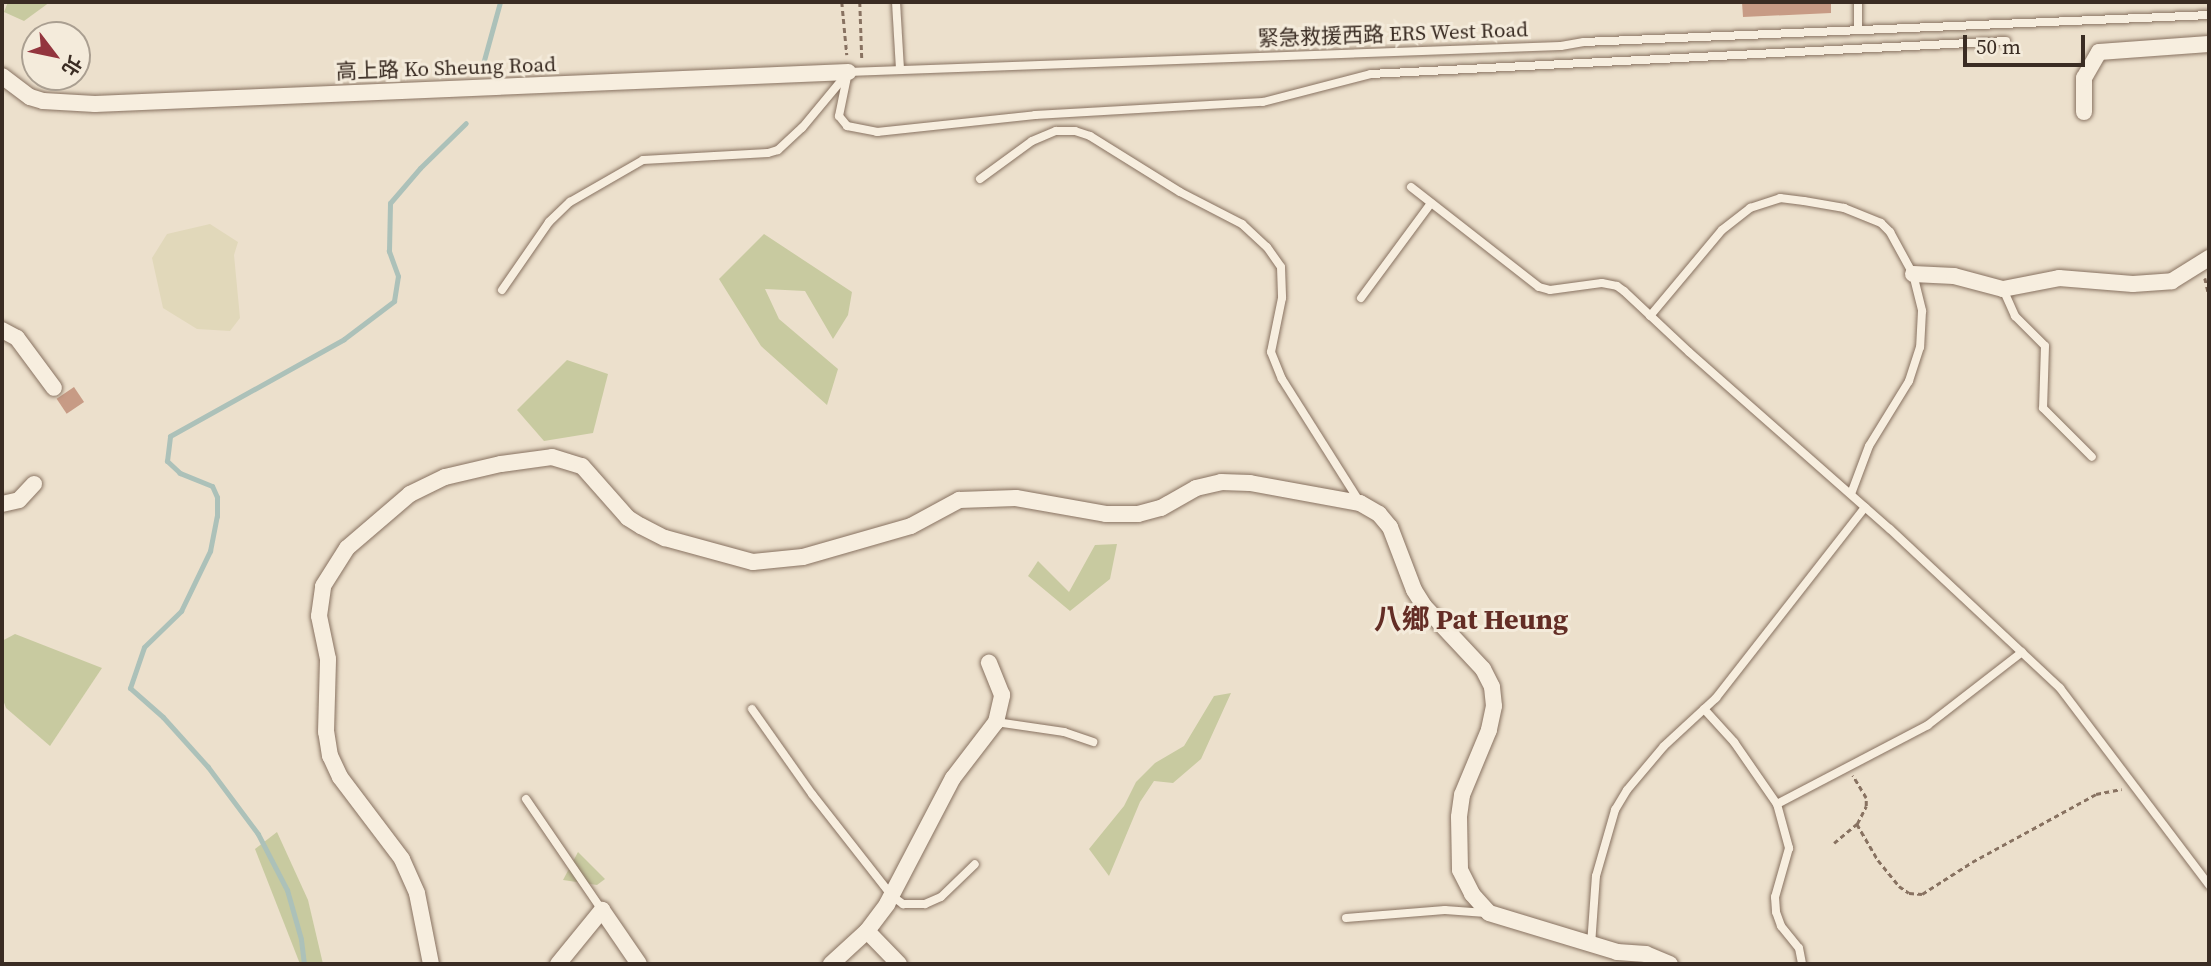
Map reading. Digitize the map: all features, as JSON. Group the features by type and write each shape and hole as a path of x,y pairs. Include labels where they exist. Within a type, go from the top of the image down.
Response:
{"street":[{"path":"2084,112 2084,78 2099,52 2209,44"},
{"name":"高上路 Ko Sheung Road","path":"2,76 30,97 43,101 95,104 855,72"},
{"path":"1913,274 1954,276 2003,289 2059,278 2133,284 2172,281 2209,258"},
{"path":"2,330 17,338 54,388"},
{"path":"431,964 417,893 402,859 340,777 330,756 326,732 328,659 319,616 323,586 334,565 368,528 410,494 445,477 501,464 552,457 582,466 628,518 665,538 753,562 803,556 911,526 960,500 1016,498 1106,514 1138,514 1161,508 1196,488 1221,482 1250,483 1360,503 1379,514 1390,527 1419,598 1436,622 1483,669 1492,687 1494,706 1489,730 1462,795 1458,849 1460,870 1467,885 1489,913 1591,945 1617,952 1646,954 1670,964"},
{"path":"2,504 19,500 34,484"},
{"path":"831,964 867,930 892,896 953,778 996,722 1002,695 989,662"},
{"path":"558,964 602,910 639,964"},
{"path":"867,930 899,964"}],"lane":[{"path":"896,2 900,69"},
{"path":"1858,2 1858,30"},
{"name":"緊急救援西路 ERS West Road","path":"900,69 1561,46 1584,42 2209,15"},
{"path":"855,72 839,116 847,126 877,132 1035,115 1263,102 1371,74 2006,41"},
{"name":"高上路 Ko Sheung Road","path":"855,72 900,69"},
{"path":"502,290 549,222 570,202 643,160 768,153 778,150 855,72"},
{"path":"980,179 1032,141 1056,131 1075,131 1090,136 1180,192 1204,202 1242,224 1266,247 1281,267 1282,298 1271,352 1282,379 1360,503"},
{"path":"1411,187 1539,288 1550,290 1602,283 1617,286 1851,494 2060,688 2209,885"},
{"path":"1650,316 1732,220 1750,208 1780,198 1844,208 1881,223 1897,243 1913,274 1922,311 1920,347 1909,380 1869,446 1851,494"},
{"path":"1361,298 1431,203"},
{"path":"2003,289 2015,316 2045,346 2043,408 2092,457"},
{"path":"1591,945 1596,876 1615,810 1644,768 1704,709 1787,610 1865,507"},
{"path":"1777,804 1928,726 2022,652"},
{"path":"752,709 812,794 892,896 903,904 925,904 954,887 975,864"},
{"path":"1704,709 1734,742 1777,804 1789,848 1775,897 1776,912 1781,926 1799,948 1802,964"},
{"path":"996,722 1064,732 1093,742"},
{"path":"526,799 602,910"},
{"path":"1346,918 1445,910 1489,913"}],"path":[{"path":"842,2 855,72"},
{"path":"855,72 860,2"},
{"path":"1834,843 1857,824 1864,813 1866,798 1849,768"},
{"path":"1857,824 1878,860 1899,886 1909,894 1922,894 1972,862 2096,794 2112,789 2136,788"}],"shaded area":[{"path":"210,224 238,242 234,255 240,318 230,331 197,329 163,308 152,258 167,234"}],"green space":[{"path":"8,2 50,2 24,21 4,12"},
{"path":"764,234 852,292 848,315 833,339 805,291 765,289 779,319 838,369 827,405 761,346 719,279"},
{"path":"567,360 608,374 593,433 544,441 517,410"},
{"path":"1117,544 1110,579 1070,611 1028,576 1038,561 1069,592 1095,545"},
{"path":"15,634 102,668 50,746 6,708 2,697 2,641"},
{"path":"1231,693 1201,759 1173,783 1154,781 1140,802 1109,876 1089,849 1124,806 1136,782 1155,763 1184,746 1214,696"},
{"path":"277,832 308,900 323,964 300,964 255,849"},
{"path":"578,852 605,879 597,885 563,880"}],"building":[{"path":"1742,2 1831,2 1831,13 1743,17"},
{"path":"74,387 84,402 67,414 57,399"}],"waterway":[{"path":"481,71 500,2"},
{"path":"304,964 301,939 287,890 258,834 208,767 163,717 130,688 144,647 181,611 210,551 217,516 217,497 212,486 180,473 167,461 170,436 344,339 394,301 398,276 389,251 390,203 420,168 466,123"}],"district":[{"name":"八鄉 Pat Heung","path":"1471,619"}]}
